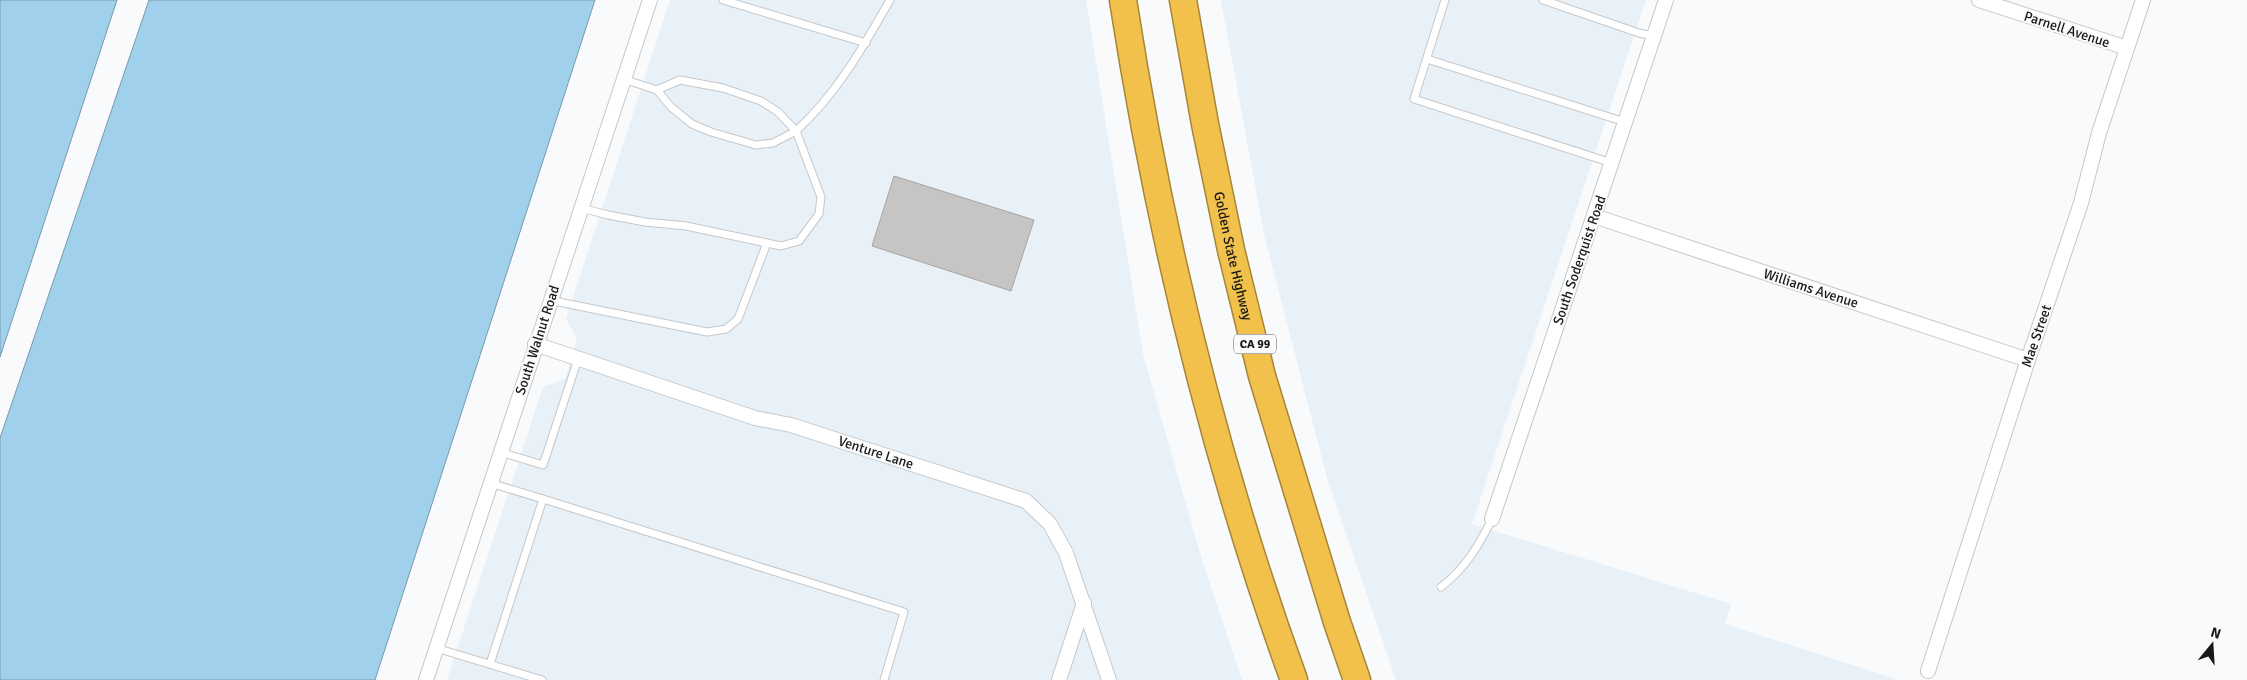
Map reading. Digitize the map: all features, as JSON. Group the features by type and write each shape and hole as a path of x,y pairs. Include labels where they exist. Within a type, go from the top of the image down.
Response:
{"highway":[{"path":"1123,0 1160,204 1189,332 1224,460 1265,595 1294,680"},
{"name":"Golden State Highway","path":"1183,0 1205,124 1231,250 1262,376 1337,622 1357,680"}],"street":[{"name":"South Walnut Road","path":"426,680 535,344 650,0"},
{"name":"South Soderquist Road","path":"1492,519 1666,0"},
{"name":"Parnell Avenue","path":"1979,0 2127,48"},
{"name":"Mae Street","path":"1928,671 2083,196 2099,133 2143,0"},
{"name":"Williams Avenue","path":"1594,216 2028,360"},
{"name":"Venture Lane","path":"535,344 755,418 791,424 1026,501 1050,524 1066,552 1109,680"},
{"path":"1059,680 1084,604"}],"lane":[{"path":"723,0 866,43"},
{"path":"624,79 657,90 671,107 692,124 711,132 756,145 772,143 796,131 811,118 853,65 890,0"},
{"path":"1446,0 1414,99 1612,163"},
{"path":"1543,0 1654,36"},
{"path":"1427,59 1625,122"},
{"path":"580,208 608,215 686,226 781,246 799,241 819,214 821,197 796,131 778,112 761,101 723,88 680,80 657,90"},
{"path":"550,300 707,332 726,329 738,319 766,243"},
{"path":"500,452 543,465 578,359"},
{"path":"490,483 904,612 884,680"},
{"path":"490,664 543,499"},
{"path":"1441,587 1456,575 1480,544 1492,519"},
{"path":"436,648 542,680"}],"shaded area":[{"path":"670,0 1086,0 1143,354 1202,560 1242,680 447,680 543,387 565,379 577,338 566,319"},
{"path":"1221,0 1646,0 1472,524 1731,604 1725,624 1899,680 1396,680 1327,478 1264,234"}],"water":[{"path":"0,0 117,0 0,357"},
{"path":"149,0 595,0 375,680 0,680 0,438"}],"building":[{"path":"894,176 1034,220 1011,291 872,246"}]}
